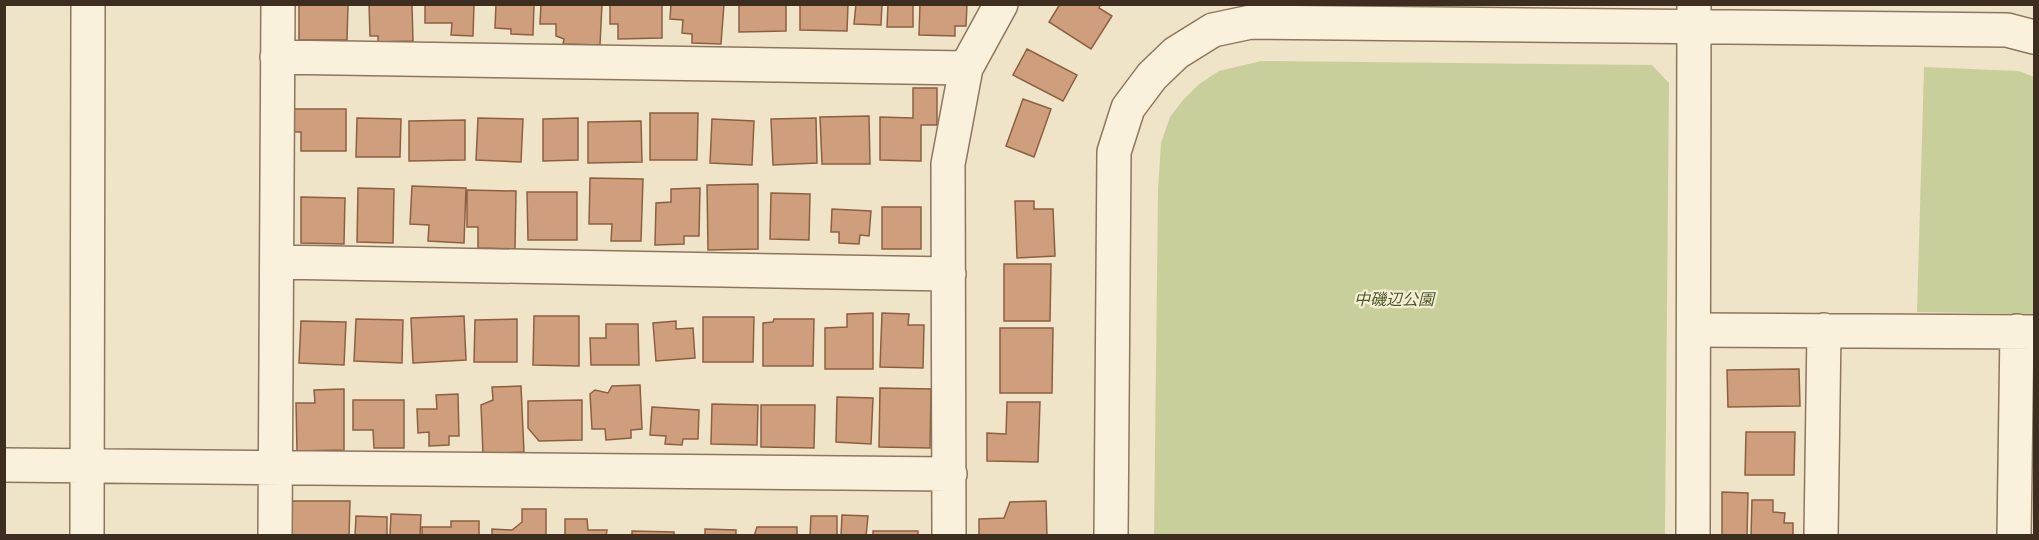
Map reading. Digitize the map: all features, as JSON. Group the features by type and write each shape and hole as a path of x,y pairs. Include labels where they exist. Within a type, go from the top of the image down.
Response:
{"street":[{"path":"87,536 88,4"},
{"path":"275,536 278,4"},
{"path":"949,536 948,164 966,68 1001,4"},
{"path":"1693,536 1694,16"},
{"path":"1111,536 1114,152 1128,108 1152,76 1176,53 1213,30 1251,22 1694,16 2007,30 2034,37"},
{"path":"277,57 966,68"},
{"path":"278,262 949,274"},
{"path":"1695,330 2026,331 2014,536"},
{"path":"1821,536 1824,330"},
{"path":"4,465 950,474"}],"green space":[{"name":"中磯辺公園","path":"1261,61 1652,65 1669,83 1665,535 1154,535 1158,190 1161,143 1170,117 1199,84 1219,71"},
{"path":"1924,67 2019,71 2034,77 2034,314 1917,312"}],"building":[{"path":"299,4 348,4 347,40 299,40"},
{"path":"369,4 412,4 413,41 378,42 378,36 370,36"},
{"path":"425,4 474,4 473,36 451,35 452,23 425,23"},
{"path":"496,4 534,4 533,35 511,34 511,29 495,28"},
{"path":"541,4 602,4 600,45 563,44 564,39 556,36 556,24 540,24"},
{"path":"610,4 662,4 662,38 618,39 618,24 610,24"},
{"path":"671,4 724,4 721,44 692,43 692,34 682,33 683,20 670,19"},
{"path":"739,4 786,4 786,31 739,32"},
{"path":"800,4 848,5 847,31 800,30"},
{"path":"856,4 882,4 881,25 854,24"},
{"path":"888,4 913,4 913,27 887,27"},
{"path":"920,4 967,4 966,26 955,26 955,36 919,35"},
{"path":"1060,4 1101,4 1099,8 1112,16 1091,49 1049,22"},
{"path":"1027,49 1077,75 1063,101 1013,75"},
{"path":"913,88 937,88 937,125 921,125 921,161 880,160 880,117 913,118"},
{"path":"1023,99 1051,109 1034,157 1006,146"},
{"path":"293,109 346,109 346,151 301,151 301,132 293,132"},
{"path":"650,113 698,113 697,160 650,160"},
{"path":"869,116 870,164 822,164 820,117"},
{"path":"357,118 401,119 400,157 356,157"},
{"path":"478,118 523,119 521,162 476,160"},
{"path":"578,118 578,160 543,161 543,119"},
{"path":"816,118 817,163 773,165 771,119"},
{"path":"712,119 754,121 752,165 710,163"},
{"path":"465,120 465,160 409,161 409,121"},
{"path":"641,121 642,162 588,163 588,122"},
{"path":"590,178 643,179 641,241 611,241 612,224 589,224"},
{"path":"758,184 758,249 708,250 707,185"},
{"path":"412,186 466,188 464,243 428,241 429,225 410,224"},
{"path":"358,188 394,189 393,243 357,242"},
{"path":"700,188 699,236 684,236 684,244 655,245 656,203 671,202 671,189"},
{"path":"467,190 516,191 515,249 478,248 478,227 467,227"},
{"path":"527,192 577,192 577,240 528,240"},
{"path":"771,193 810,194 809,240 770,239"},
{"path":"301,197 345,198 344,244 301,243"},
{"path":"1015,201 1034,201 1034,209 1053,209 1055,256 1017,258"},
{"path":"882,207 921,207 921,249 882,249"},
{"path":"832,209 871,211 869,236 860,235 859,244 839,243 839,232 831,232"},
{"path":"1004,264 1051,264 1050,321 1004,321"},
{"path":"873,313 873,369 825,369 825,328 847,327 847,314"},
{"path":"882,313 909,314 908,325 924,325 923,368 880,367"},
{"path":"464,316 466,360 413,363 411,318"},
{"path":"534,316 579,316 579,366 533,365"},
{"path":"703,317 754,317 753,362 703,362"},
{"path":"356,319 403,320 402,363 354,361"},
{"path":"517,319 517,362 474,362 475,320"},
{"path":"774,319 814,319 813,366 763,366 763,323 773,322"},
{"path":"301,321 346,322 344,365 299,363"},
{"path":"676,321 676,329 693,328 695,358 656,361 653,323"},
{"path":"606,324 638,324 639,365 591,365 590,338 606,338"},
{"path":"1000,328 1053,328 1052,393 1000,393"},
{"path":"1799,369 1800,406 1728,407 1727,370"},
{"path":"640,385 642,429 631,430 631,438 606,440 605,429 592,429 590,394 595,390 608,393 612,386"},
{"path":"521,386 524,452 483,454 481,405 493,400 492,387"},
{"path":"880,388 931,389 930,448 879,447"},
{"path":"344,389 344,450 297,451 296,403 315,403 314,390"},
{"path":"458,394 459,436 449,436 449,445 429,446 429,432 418,433 417,409 437,409 436,395"},
{"path":"837,397 873,398 871,444 836,442"},
{"path":"353,400 404,400 404,448 374,448 373,430 353,430"},
{"path":"582,400 582,440 539,441 528,428 528,401"},
{"path":"1007,402 1040,402 1038,462 987,461 987,433 1006,434"},
{"path":"712,404 758,405 757,445 711,444"},
{"path":"761,405 815,405 814,448 761,447"},
{"path":"652,407 699,410 698,439 683,439 682,445 665,444 666,436 650,435"},
{"path":"1746,432 1795,432 1794,475 1745,475"},
{"path":"1722,492 1748,493 1747,536 1722,536"},
{"path":"1752,500 1773,500 1773,512 1785,513 1784,523 1793,523 1793,536 1751,536"},
{"path":"291,501 350,501 349,536 290,536"},
{"path":"1046,501 1047,536 979,536 979,519 1004,518 1010,502"},
{"path":"522,509 546,509 546,536 492,536 492,529 512,530 522,522"},
{"path":"391,514 421,515 420,536 390,536"},
{"path":"842,515 868,516 866,536 841,536"},
{"path":"356,516 387,517 387,536 355,536"},
{"path":"811,516 837,516 837,536 810,536"},
{"path":"565,519 587,519 588,530 607,530 606,536 565,536"},
{"path":"451,521 479,521 479,536 422,536 422,527 451,527"},
{"path":"757,527 797,527 797,536 754,536"},
{"path":"705,529 736,530 736,536 705,536"},
{"path":"632,531 674,532 674,536 632,536"},
{"path":"873,531 918,531 918,536 873,536"}]}
